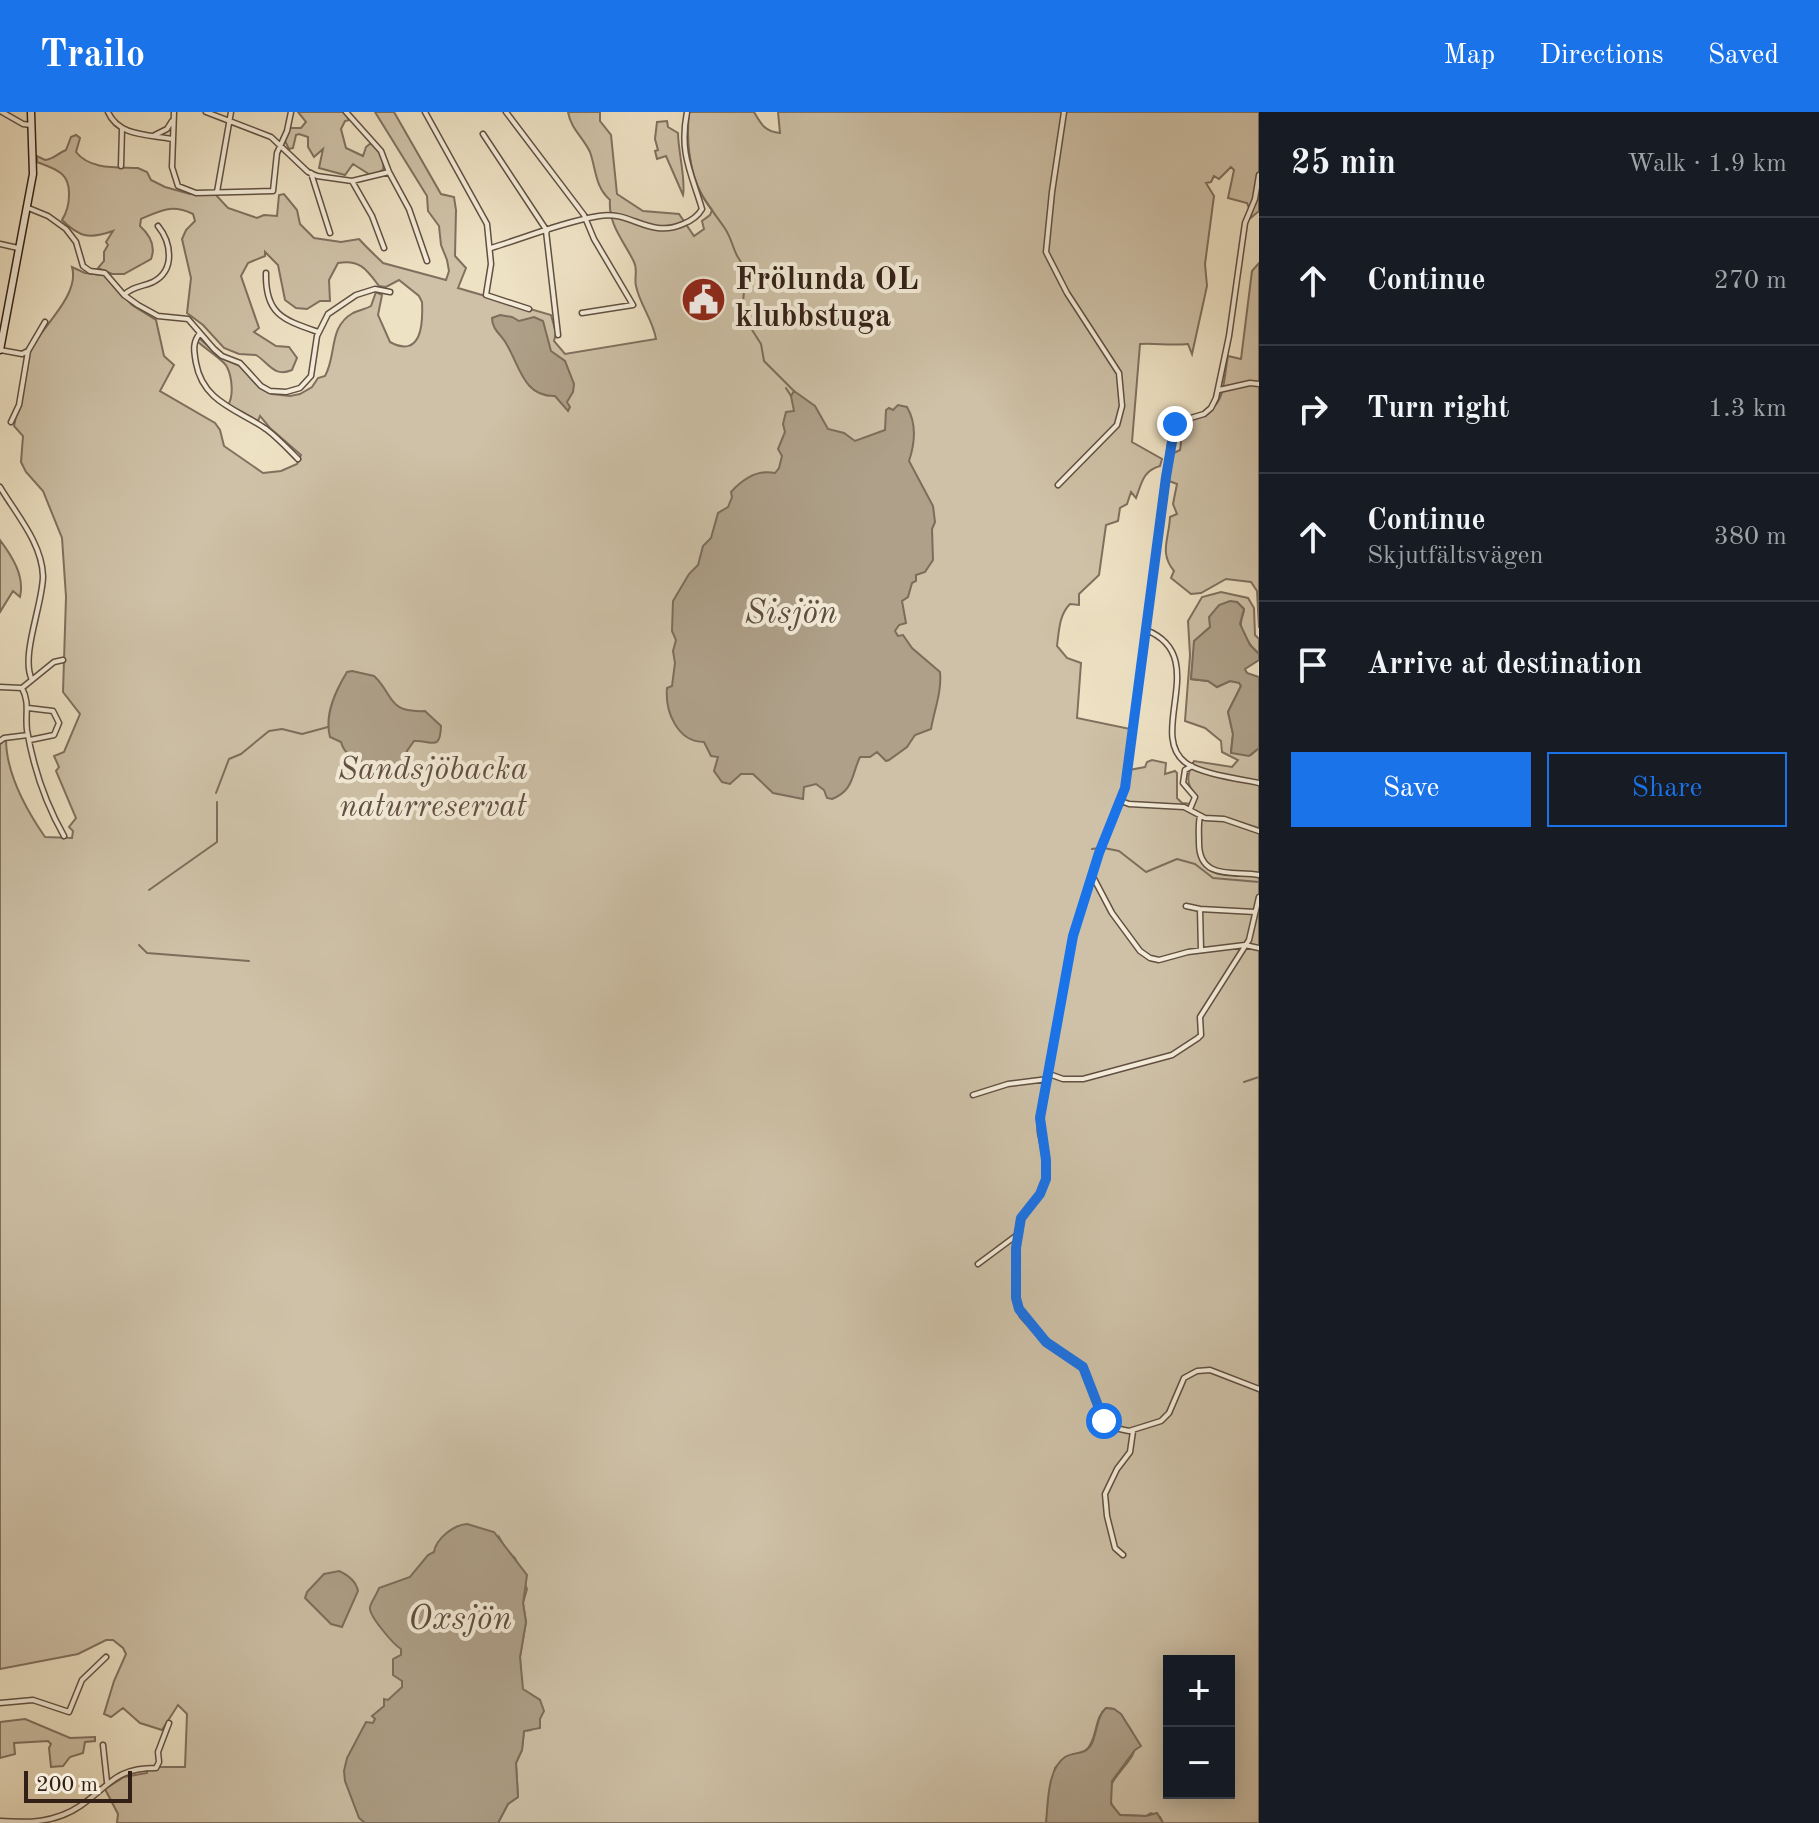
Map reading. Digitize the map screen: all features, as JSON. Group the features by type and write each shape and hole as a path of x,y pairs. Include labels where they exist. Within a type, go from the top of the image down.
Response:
{"street":[{"path":"2,112 31,125"},
{"path":"28,351 22,354 0,350 33,174 31,112"},
{"path":"108,112 122,129 173,139"},
{"path":"206,112 267,135 311,173 329,179 352,181 389,172"},
{"path":"217,192 231,112"},
{"path":"174,114 173,172 178,186 193,193 273,191 275,163 291,112"},
{"path":"346,112 379,147 409,209 427,261"},
{"path":"425,112 481,210 488,229 491,271 486,295 529,309"},
{"path":"506,112 586,219 594,239 633,305 582,313"},
{"path":"491,248 586,219 613,215 661,229 685,223 702,211 689,176 685,154 687,112"},
{"path":"1058,485 1121,419 1123,392 1119,373 1067,293 1046,252 1064,112"},
{"path":"152,135 169,127 174,114"},
{"path":"121,166 122,129"},
{"path":"483,134 546,231 558,335"},
{"path":"311,173 330,233"},
{"path":"1259,175 1255,199 1245,223 1219,390 1210,409 1201,415 1180,420 1173,427 1126,781 1073,936 1039,1126 1046,1160 1046,1179 1040,1194 1021,1218 1017,1235 1016,1298 1022,1316 1057,1352 1083,1367 1104,1421 1115,1428 1133,1431 1166,1418 1184,1378 1197,1371 1210,1370 1259,1389"},
{"path":"352,181 372,216 384,248"},
{"path":"26,207 48,216 70,233 83,266 90,271 105,273 124,295 158,316 185,317 222,356 243,365 261,386 270,391 285,393 300,388 311,376 318,332 328,314 349,297 375,289 390,292"},
{"path":"124,295 132,288 155,281 166,268 169,247 166,235 158,226"},
{"path":"0,244 18,248"},
{"path":"266,273 268,295 279,315 290,323 318,332"},
{"path":"11,422 19,405 28,351 45,322"},
{"path":"200,333 194,343 194,354 199,377 208,392 220,403 270,432 298,459"},
{"path":"1219,390 1259,384"},
{"path":"0,487 36,546 42,570 42,591 29,662 32,680"},
{"path":"1146,630 1167,642 1175,653 1174,740 1181,757 1192,766 1259,783"},
{"path":"0,687 22,688 54,662 63,660"},
{"path":"22,688 28,708 29,738 51,811 64,836"},
{"path":"0,741 4,738 54,735 59,723 57,716 51,710 28,708"},
{"path":"1190,809 1195,797 1183,783 1185,770 1192,766"},
{"path":"1121,801 1190,809 1200,816 1224,819 1259,831"},
{"path":"1200,816 1199,853 1203,862 1215,871 1259,875"},
{"path":"1092,875 1112,913 1145,956 1159,960 1201,950 1245,945 1259,948"},
{"path":"973,1095 1048,1076 1083,1079 1172,1055 1187,1047 1201,1035 1200,1017 1249,940 1259,897"},
{"path":"1186,906 1256,912"},
{"path":"1200,909 1201,950"},
{"path":"978,1264 1017,1235"},
{"path":"1123,1555 1115,1548 1105,1494 1117,1469 1130,1452 1133,1431"},
{"path":"0,1703 33,1700 69,1712 82,1680 106,1657"},
{"path":"0,1821 30,1823 50,1820 79,1807 107,1782 130,1770 158,1766 158,1752 169,1723"},
{"path":"103,1745 107,1782"}],"green space":[{"path":"298,112 344,112 349,120 341,129 346,148 363,156 371,143 381,155 383,170 372,176 353,164 345,175 319,168 323,149 314,157 308,147 308,137 299,134 293,148 289,149 285,141 290,128 301,128 306,122"},
{"name":"Sandsjöbacka naturreservat","path":"375,112 394,112 441,194 454,197 455,256 466,268 458,288 551,315 556,333 554,341 565,354 656,339 638,293 635,265 612,217 610,200 601,189 590,152 568,112 600,112 600,121 611,135 617,194 643,211 679,214 694,236 704,229 702,221 712,210 694,176 688,137 689,112 754,112 767,129 780,133 778,112 1259,112 1259,211 1247,221 1250,210 1247,203 1228,198 1234,170 1231,167 1219,179 1214,176 1211,182 1206,183 1214,196 1205,264 1207,286 1192,354 1188,344 1140,344 1132,442 1162,459 1160,466 1147,474 1136,498 1131,492 1127,504 1120,508 1118,521 1106,525 1099,575 1079,594 1079,605 1070,604 1066,608 1057,646 1067,658 1081,663 1077,718 1135,730 1129,770 1145,767 1152,760 1166,763 1165,774 1177,773 1177,798 1182,803 1192,804 1196,795 1188,779 1194,761 1232,767 1238,760 1222,752 1221,741 1205,728 1185,721 1190,655 1188,621 1202,597 1221,592 1248,598 1254,608 1259,654 1242,631 1244,609 1237,602 1226,604 1217,609 1210,627 1195,641 1191,679 1208,681 1217,687 1230,681 1239,682 1241,686 1228,712 1233,734 1231,751 1251,755 1259,748 1259,1823 1163,1823 1160,1817 1151,1813 1146,1816 1120,1815 1111,1803 1109,1793 1117,1775 1130,1759 1135,1741 1121,1716 1114,1709 1106,1708 1100,1715 1089,1747 1055,1768 1046,1823 498,1823 508,1804 518,1797 516,1763 522,1750 524,1731 531,1730 540,1700 522,1689 520,1657 526,1622 523,1603 527,1589 515,1558 499,1537 433,1823 117,1823 118,1814 105,1789 124,1777 147,1773 147,1767 185,1767 187,1714 178,1705 162,1730 140,1723 123,1708 111,1717 104,1714 126,1654 113,1640 106,1640 78,1654 0,1669 0,743 6,739 9,765 18,790 45,837 72,838 73,831 69,827 76,818 56,771 59,767 54,756 64,752 80,714 63,692 66,597 62,538 43,491 21,462 23,436 14,426 29,353 71,288 72,267 85,273 104,275 132,305 156,320 164,356 174,365 160,391 215,423 224,446 263,473 281,471 297,464 301,455 260,416 258,421 228,405 232,386 227,367 197,341 199,338 220,357 240,366 257,385 272,394 290,396 300,394 312,387 318,378 325,376 340,326 353,313 371,306 376,292 382,295 378,315 390,342 409,346 414,342 421,328 422,310 419,296 399,280 386,287 379,286 362,267 346,262 338,263 329,280 330,301 320,301 307,309 296,308 285,300 278,265 265,252 265,256 248,263 241,276 259,328 254,332 276,346 289,347 297,358 292,370 276,371 256,355 239,354 224,348 187,313 191,278 182,239 195,221 193,214 167,209 141,219 140,226 152,245 151,259 124,274 112,274 98,268 104,261 106,242 113,231 98,235 80,234 62,220 69,202 67,182 56,170 37,162 37,156 45,160 66,150 71,137 76,135 80,138 76,152 89,162 138,168 165,187 190,194 215,194 228,208 257,218 277,216 279,195 284,194 297,210 300,224 314,238 341,242 359,239 383,263 446,280 449,271 439,226 428,211 427,196"},
{"path":"667,121 668,127 678,133 683,195 666,156 657,159 655,151 658,150 655,139 657,122"},
{"path":"1259,263 1259,628 1257,591 1251,582 1226,579 1201,593 1191,594 1171,578 1174,571 1167,558 1166,546 1170,517 1177,514 1173,504 1177,484 1166,480 1174,453 1180,450 1183,422 1215,406 1222,391 1228,356 1241,359 1252,271"},
{"path":"0,540 16,567 21,589 20,597 13,591 0,612"},
{"path":"25,1719 70,1738 95,1737 95,1741 85,1742 83,1753 70,1757 63,1766 51,1767 51,1744 48,1741 14,1743 15,1754 0,1758 0,1722"}],"water":[{"path":"500,315 519,321 534,317 543,321 551,351 565,361 574,384 567,402 570,407 568,411 555,396 536,392 524,379 494,326 492,318"},
{"name":"Sisjön","path":"794,391 815,406 828,429 844,433 855,441 885,430 886,410 889,408 893,410 898,405 907,407 914,434 909,461 933,506 935,522 932,529 933,560 925,572 916,575 908,597 902,601 906,623 899,625 895,631 898,636 903,635 912,648 940,672 939,694 931,729 915,735 907,747 889,760 886,761 877,752 870,757 860,757 848,787 832,799 827,798 824,790 816,784 804,787 803,799 773,793 753,774 741,774 730,784 722,782 714,771 718,757 711,756 704,742 695,741 680,731 671,715 667,697 675,663 673,601 698,565 703,546 711,538 718,513 728,507 731,492 751,476 762,472 775,473 779,468 782,456 778,449 785,432 786,412 794,411 791,396"},
{"path":"1237,602 1244,609 1240,624 1250,645 1259,654 1259,660 1245,669 1247,673 1259,677 1259,748 1249,756 1231,753 1233,734 1228,712 1241,686 1239,683 1230,681 1217,687 1208,681 1191,679 1194,641 1210,627 1209,617 1219,605"},
{"path":"347,672 374,676 397,706 425,711 441,726 437,742 414,741 403,763 404,772 385,777 365,771 360,759 348,754 341,742 330,737 332,703"},
{"name":"Oxsjön","path":"467,1524 494,1532 527,1575 523,1603 526,1622 520,1657 523,1689 540,1700 544,1711 540,1728 524,1731 522,1750 516,1763 518,1797 508,1804 498,1823 365,1823 359,1818 345,1781 347,1758 366,1722 373,1723 375,1719 372,1716 384,1706 384,1699 388,1700 402,1687 402,1681 393,1675 393,1659 401,1655 401,1649 377,1623 370,1611 371,1605 379,1588 410,1577 446,1534"},
{"path":"339,1571 351,1579 358,1591 342,1627 331,1624 305,1598 324,1574"},
{"path":"1106,1708 1121,1714 1141,1746 1112,1781 1111,1804 1120,1815 1146,1816 1157,1813 1163,1823 1046,1823 1055,1770 1065,1757 1090,1747"}],"waterway":[{"path":"689,153 693,175"},
{"path":"695,182 746,268 742,314 761,344 764,361 794,391"},
{"path":"786,388 791,396"},
{"path":"216,793 229,759 241,754 269,731 282,729 302,734 328,727"},
{"path":"149,890 217,842 217,802"},
{"path":"1092,849 1099,848"},
{"path":"1104,848 1119,851 1146,872 1177,859 1195,864 1213,878 1259,882"},
{"path":"139,945 147,953 249,961"},
{"path":"1244,1082 1259,1077"}],"place":[{"name":"Frölunda OL klubbstuga","path":"704,299"}],"route":[{"path":"1104,1421 1083,1367 1057,1352 1022,1316 1016,1298 1016,1248 1021,1218 1036,1201 1046,1179 1046,1160 1039,1126 1073,936 1099,853 1125,788 1175,424"}]}
